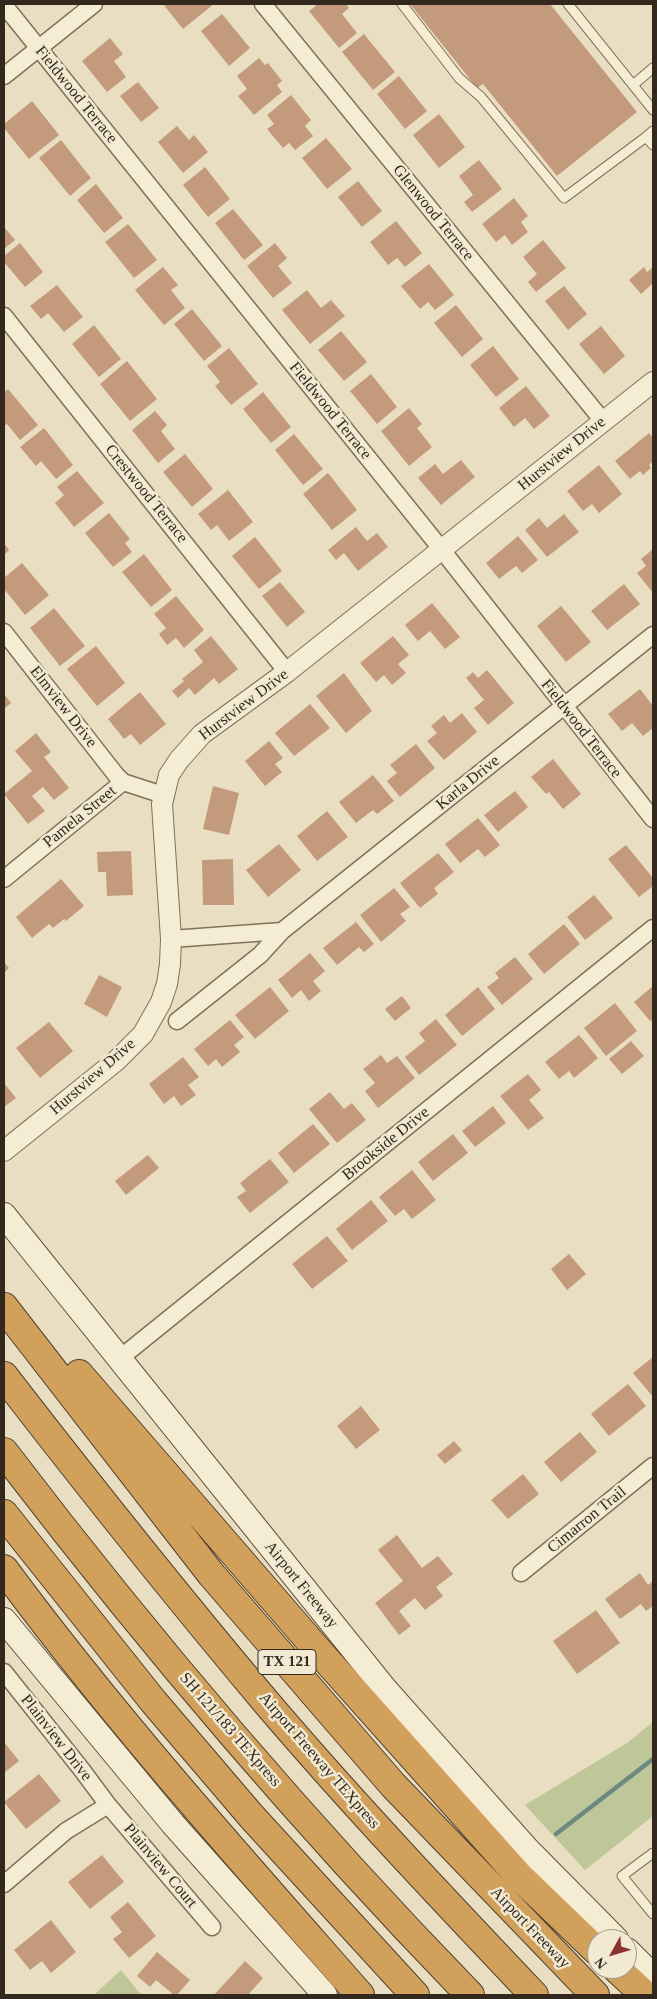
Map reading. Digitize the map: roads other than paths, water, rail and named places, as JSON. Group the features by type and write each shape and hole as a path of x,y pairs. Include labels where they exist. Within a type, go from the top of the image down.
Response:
{"highway":[{"path":"4,1287 13,1293 101,1402 454,1804 519,1876 587,1941"},
{"name":"Airport Freeway","path":"4,1308 217,1581 394,1785 595,1995"},
{"name":"Airport Freeway TEXpress","path":"4,1376 150,1563 267,1702 408,1861 534,1995"},
{"name":"SH 121/183 TEXpress","path":"4,1452 120,1600 239,1742 379,1899 470,1995"},
{"path":"4,1514 154,1701 252,1817 415,1995"},
{"path":"4,1568 39,1616 114,1710 231,1848 360,1995"},
{"path":"628,1979 646,1995"}],"main road":[{"name":"Airport Freeway","path":"4,1215 385,1689 527,1849 606,1929"},
{"path":"4,1620 173,1824 325,1995"},
{"path":"637,1960 653,1976"}],"street":[{"path":"4,76 94,4"},
{"name":"Glenwood Terrace","path":"263,4 603,421"},
{"name":"Fieldwood Terrace","path":"10,7 38,48 442,550 653,819"},
{"name":"Crestwood Terrace","path":"4,316 287,672"},
{"name":"Hurstview Drive","path":"4,1151 116,1060 143,1034 157,1010 167,984 170,964 162,804 169,774 179,760 202,734 287,672 653,382"},
{"name":"Elmview Drive","path":"4,632 123,782"},
{"name":"Karla Drive","path":"176,1021 260,954 282,931 653,635"},
{"name":"Pamela Street","path":"4,879 123,782 163,795"},
{"name":"Brookside Drive","path":"119,1359 653,928"},
{"path":"170,939 282,931"},
{"name":"Cimarron Trail","path":"521,1573 653,1466"},
{"name":"Plainview Drive","path":"4,1672 108,1805"},
{"path":"4,1884 66,1831 108,1805"},
{"name":"Plainview Court","path":"108,1805 212,1927"}],"lane":[{"path":"402,4 460,78 481,97 564,198 650,134 653,145"},
{"path":"568,4 653,110"},
{"path":"633,84 653,68"},
{"path":"653,1853 622,1876 653,1914"}],"waterway":[{"path":"556,1834 653,1759"}]}
